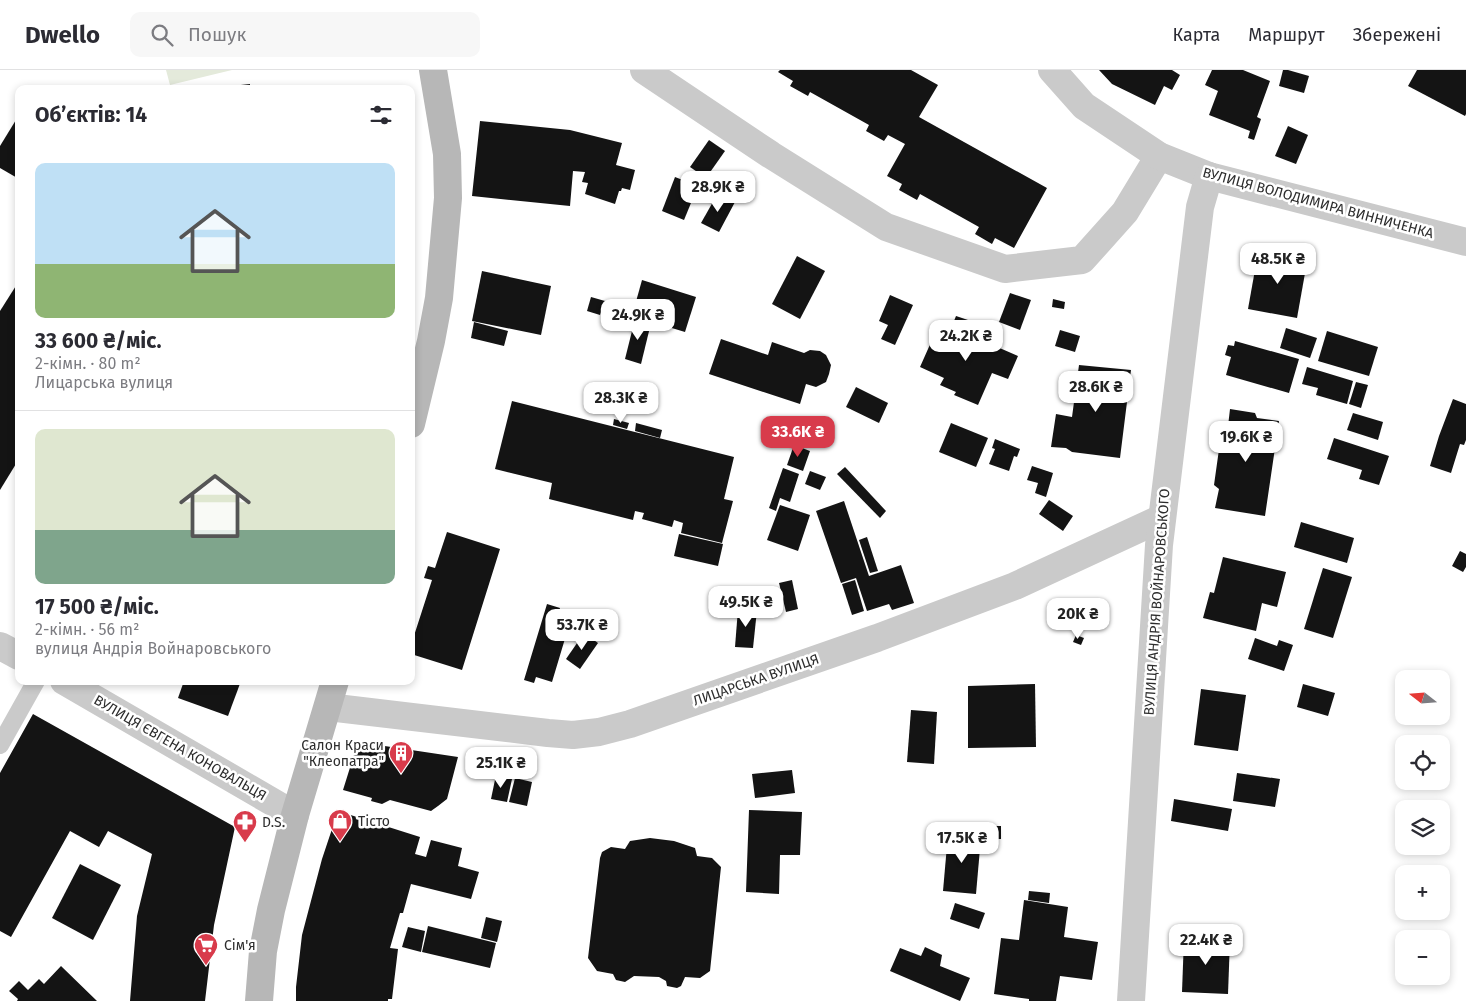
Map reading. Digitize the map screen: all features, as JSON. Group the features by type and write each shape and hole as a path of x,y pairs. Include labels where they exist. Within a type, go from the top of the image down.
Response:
{"main road":[{"path":"415,407 439,298 448,198 447,154 433,70"},
{"path":"259,1001 263,951 271,910 295,815 334,685"}],"street":[{"path":"644,70 771,155 886,227 1005,269 1082,260 1125,212 1159,156"},
{"name":"ВУЛИЦЯ ВОЛОДИМИРА ВИННИЧЕНКА","path":"1052,70 1084,106 1159,156 1209,176 1466,242"},
{"name":"ВУЛИЦЯ АНДРІЯ ВОЙНАРОВСЬКОГО","path":"1131,1001 1159,545 1200,207 1209,176"},
{"name":"ЛИЦАРСЬКА ВУЛИЦЯ","path":"328,707 573,735 599,732 630,724 886,635 1015,586 1162,518"},
{"path":"0,646 15,654"},
{"name":"ВУЛИЦЯ ЄВГЕНА КОНОВАЛЬЦЯ","path":"71,685 295,815"}],"lane":[{"path":"0,745 34,685"}],"green space":[{"path":"166,70 232,70 170,85"}],"building":[{"path":"780,70 911,70 938,85 919,117 1047,188 1014,248 995,238 992,244 975,234 979,227 920,194 917,200 899,190 902,184 887,176 905,144 888,135 884,141 866,131 869,125 810,92 808,96 790,86 793,81 778,72"},
{"path":"1099,70 1172,70 1180,75 1172,90 1164,86 1155,105 1112,84"},
{"path":"1212,70 1243,70 1270,81 1257,117 1261,119 1254,140 1248,138 1250,131 1209,115 1218,91 1205,85"},
{"path":"1283,70 1309,76 1304,93 1279,86"},
{"path":"1417,70 1466,70 1465,116 1408,86"},
{"path":"480,121 570,130 622,143 616,165 635,170 630,190 622,188 619,191 615,204 585,194 588,183 582,182 585,172 573,171 570,206 472,196"},
{"path":"15,122 15,177 0,168 0,146"},
{"path":"1288,126 1308,135 1296,164 1275,156"},
{"path":"709,140 725,151 706,178 690,167"},
{"path":"675,177 698,186 684,220 662,211"},
{"path":"718,193 735,202 719,232 701,223"},
{"path":"1258,253 1307,262 1297,318 1248,309"},
{"path":"797,256 825,271 800,319 772,304"},
{"path":"482,271 551,286 541,335 472,321"},
{"path":"642,280 696,297 685,332 632,316"},
{"path":"15,287 15,466 0,490 0,311"},
{"path":"1010,293 1031,300 1020,330 999,322"},
{"path":"890,295 913,305 895,345 881,339 888,325 879,321"},
{"path":"591,297 605,301 600,315 587,311"},
{"path":"1053,299 1065,302 1064,309 1052,307"},
{"path":"956,316 968,320 963,331 952,326"},
{"path":"635,319 651,323 641,364 625,359"},
{"path":"474,322 508,331 504,346 471,338"},
{"path":"940,322 1018,356 1008,379 992,373 978,405 954,395 956,392 940,385 944,378 920,367"},
{"path":"1286,328 1317,338 1310,358 1280,348"},
{"path":"1060,330 1080,336 1075,352 1055,346"},
{"path":"1327,331 1378,347 1369,376 1318,361"},
{"path":"721,339 768,355 772,342 804,353 810,350 820,351 826,355 831,365 829,374 826,382 816,387 806,384 800,404 709,374"},
{"path":"1235,341 1299,359 1289,393 1226,375 1231,357 1225,355 1228,345 1234,346"},
{"path":"1079,365 1131,370 1120,458 1072,452 1066,448 1051,447 1056,414 1072,417"},
{"path":"1307,367 1353,381 1347,404 1316,395 1318,388 1302,384"},
{"path":"1356,382 1368,385 1361,408 1349,404"},
{"path":"856,387 888,403 879,423 846,407"},
{"path":"1453,399 1466,404 1466,440 1464,445 1460,444 1451,473 1430,466"},
{"path":"512,401 734,457 724,499 733,501 722,543 681,533 683,523 674,520 672,527 642,519 644,513 635,511 633,520 549,499 552,483 495,469"},
{"path":"1230,409 1255,413 1257,418 1279,421 1265,516 1215,508 1219,489 1214,485 1221,435 1227,435"},
{"path":"1353,413 1383,422 1378,440 1347,430"},
{"path":"614,419 629,423 627,429 613,425"},
{"path":"636,423 662,430 660,438 635,431"},
{"path":"951,423 988,438 976,467 939,452"},
{"path":"810,428 818,434 814,440 805,433"},
{"path":"1334,438 1389,456 1379,485 1359,479 1362,470 1327,459"},
{"path":"995,439 1020,449 1017,457 1014,456 1009,471 989,464 995,449 992,448"},
{"path":"794,445 810,451 803,471 787,465"},
{"path":"1032,466 1053,473 1046,497 1035,493 1038,483 1027,480"},
{"path":"845,467 886,511 880,518 837,474"},
{"path":"783,468 799,474 790,502 780,498 776,511 769,508"},
{"path":"810,471 826,477 820,490 805,484"},
{"path":"1049,500 1073,516 1063,531 1039,514"},
{"path":"844,501 869,576 901,565 914,603 892,610 889,604 867,611 856,578 841,583 816,511"},
{"path":"780,505 810,515 798,551 767,540"},
{"path":"1301,522 1354,538 1347,563 1294,547"},
{"path":"447,532 500,549 462,670 415,655 415,633 432,580 424,578 428,566 435,568"},
{"path":"679,534 723,544 718,566 674,556"},
{"path":"867,537 878,571 870,573 859,540"},
{"path":"1460,551 1466,554 1466,567 1463,572 1452,566"},
{"path":"1223,557 1286,572 1277,607 1262,603 1256,631 1203,618 1210,592 1214,593"},
{"path":"1323,568 1352,577 1333,638 1304,629"},
{"path":"792,580 798,609 786,612 779,583"},
{"path":"855,580 864,611 852,615 842,584"},
{"path":"547,604 560,608 557,618 570,622 552,682 536,677 534,683 524,680"},
{"path":"738,609 757,610 753,648 735,647"},
{"path":"584,633 598,643 580,669 566,659"},
{"path":"1076,635 1084,638 1081,645 1073,642"},
{"path":"1255,638 1277,646 1279,640 1293,645 1284,671 1248,659"},
{"path":"1035,684 1036,747 968,748 968,686"},
{"path":"1303,684 1335,693 1328,716 1297,707"},
{"path":"183,685 240,685 228,716 178,698"},
{"path":"1201,689 1246,695 1238,751 1194,745"},
{"path":"911,710 937,712 934,764 907,762"},
{"path":"33,714 235,827 214,925 205,1001 130,1001 137,916 152,854 108,831 99,847 70,831 11,937 0,931 0,773"},
{"name":"Салон Краси \"Клеопатра\"","path":"358,742 458,757 447,799 431,811 390,800 382,804 371,801 372,798 343,790"},
{"path":"792,770 795,793 755,798 752,774"},
{"path":"1237,773 1280,779 1275,807 1233,801"},
{"path":"496,775 512,779 507,802 491,799"},
{"path":"515,778 532,782 527,806 509,802"},
{"path":"1174,799 1232,809 1228,831 1171,821"},
{"path":"749,810 802,812 800,855 780,855 779,894 746,892"},
{"path":"338,811 420,837 415,854 426,857 431,840 462,848 458,866 479,872 471,899 411,884 390,948 398,949 392,999 388,999 388,1001 296,1001 302,935 322,859"},
{"path":"989,826 1001,826 1001,839 989,839"},
{"path":"948,834 981,837 976,894 943,891"},
{"path":"650,838 674,841 695,848 697,856 712,858 721,867 710,971 700,978 685,977 681,986 677,988 667,986 666,981 659,977 634,976 625,982 616,980 613,974 597,971 588,958 602,852 611,847 625,849 630,841"},
{"path":"80,864 121,885 93,940 52,918"},
{"path":"1029,891 1050,893 1049,903 1028,900"},
{"path":"1024,900 1068,907 1064,937 1098,942 1092,980 1060,976 1056,1001 1029,1001 1029,999 994,994 1001,938 1019,940"},
{"path":"955,903 985,913 979,929 950,919"},
{"path":"486,917 502,921 497,942 481,938"},
{"path":"428,926 496,943 490,968 422,952"},
{"path":"408,927 425,931 421,952 402,947"},
{"path":"1184,938 1230,940 1228,994 1182,992"},
{"path":"925,947 942,955 940,966 970,978 960,1001 890,971 900,948 921,956"},
{"path":"61,966 97,1001 17,1001 18,999 9,991 19,981 28,990 39,979 44,984"}],"place":[{"name":"Салон Краси \"Клеопатра\"","path":"401,774"},
{"name":"Тісто","path":"340,842"},
{"name":"D.S.","path":"245,843"},
{"name":"Сім'я","path":"206,966"}]}
